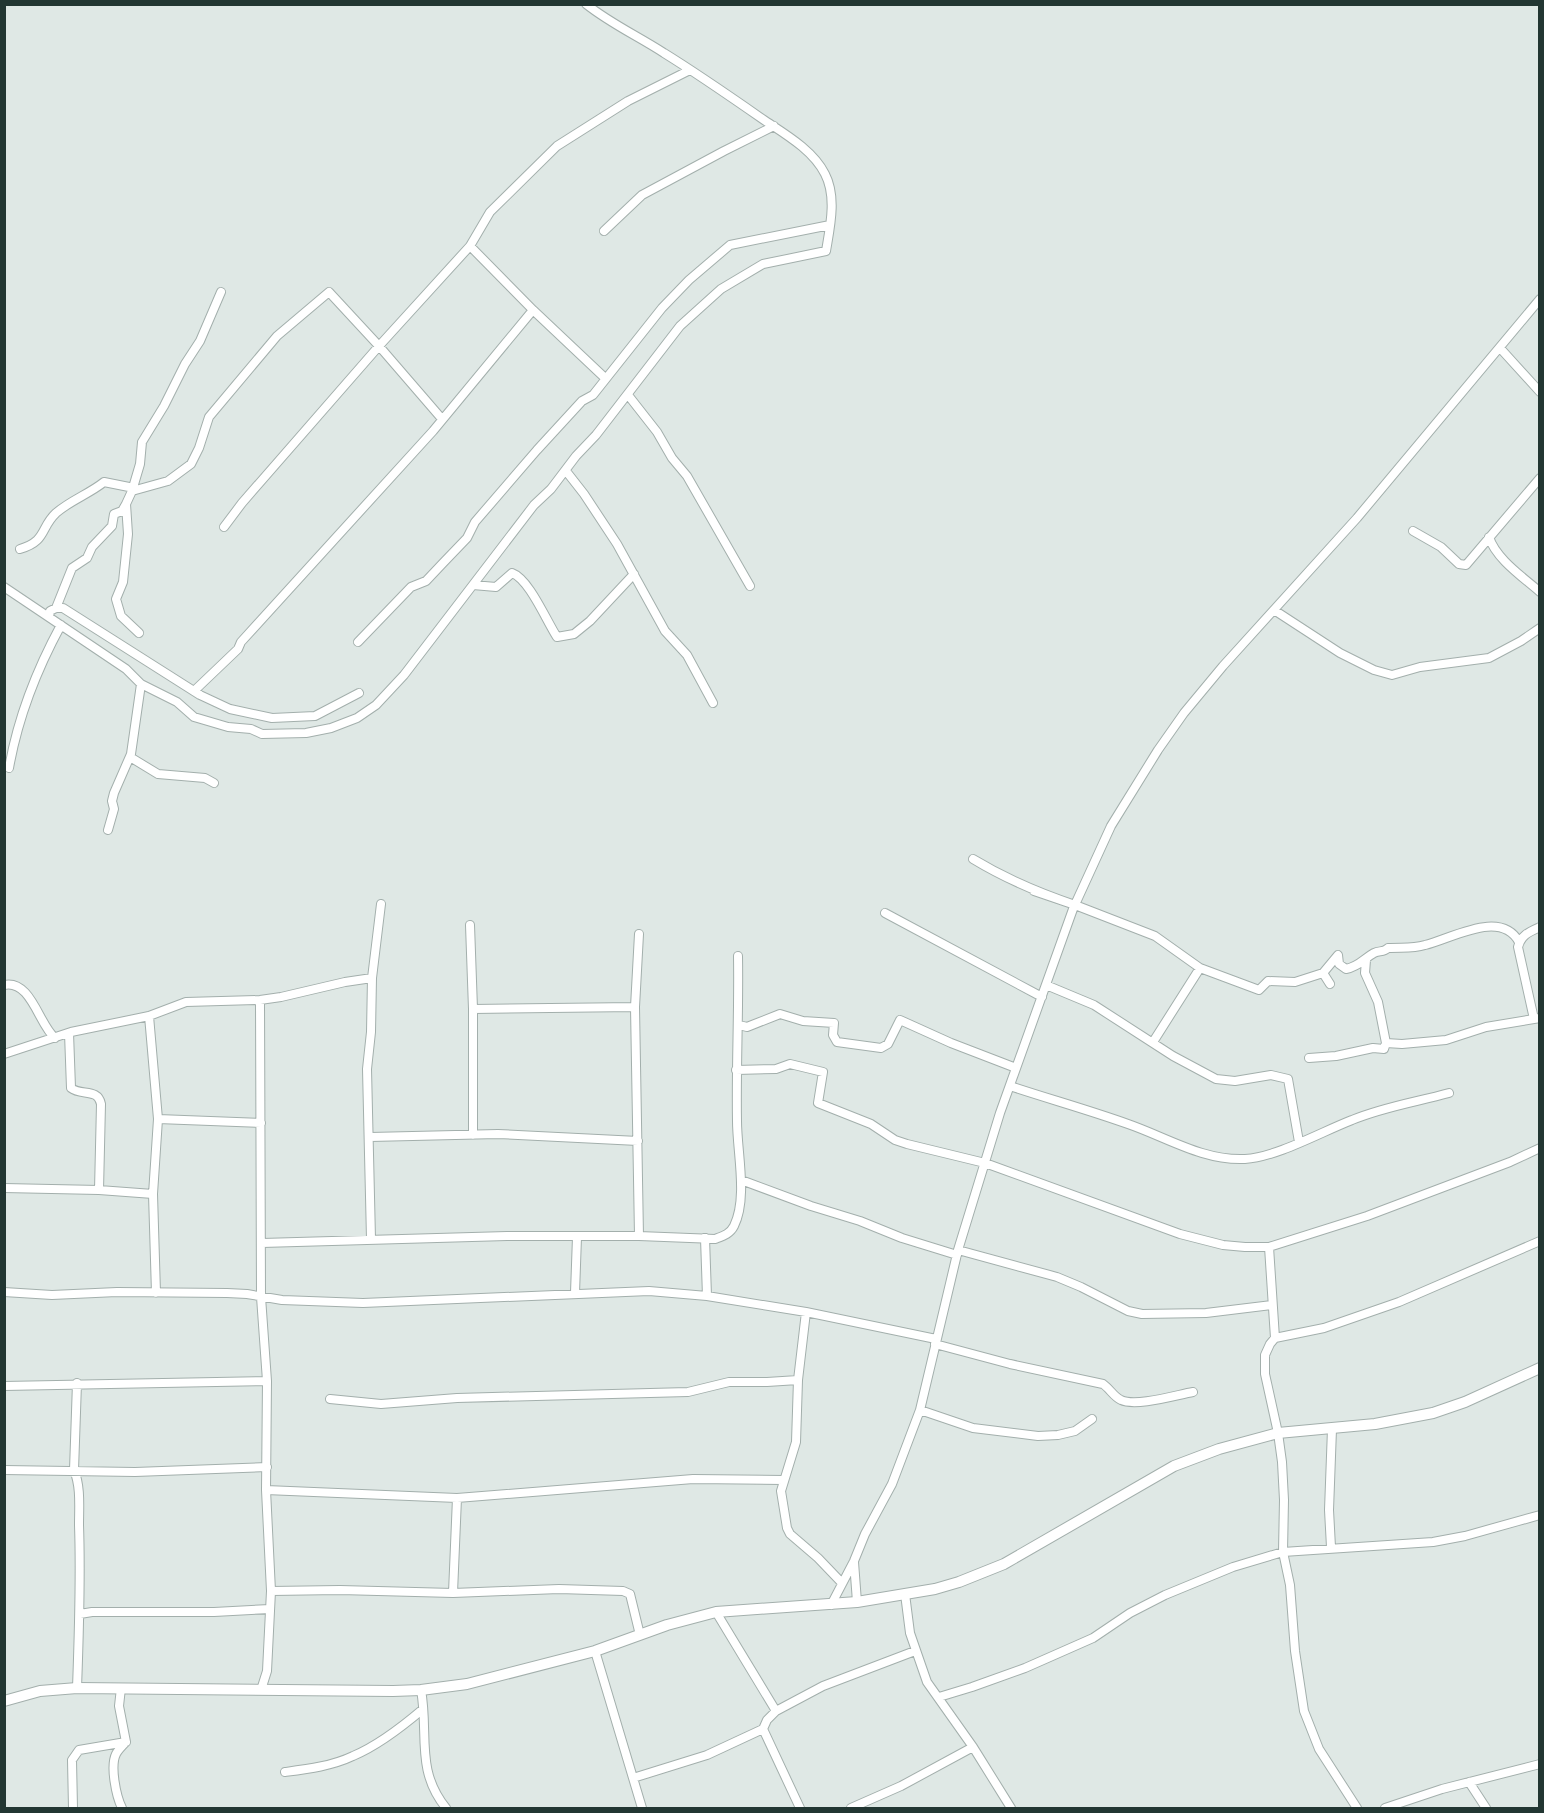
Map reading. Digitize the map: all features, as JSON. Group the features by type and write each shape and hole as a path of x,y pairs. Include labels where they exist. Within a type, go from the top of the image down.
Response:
{"street":[{"path":"4,587 126,669 141,684 177,702 194,717 228,727 268,734 306,733 331,728 357,718 376,705 404,675 534,505 551,489 628,395 680,326 721,289 763,264 826,251 830,225 830,190 827,176 806,150 690,70 645,41 606,20 586,4"},
{"path":"224,527 379,346 470,246 490,213 557,146 627,101 690,70"},
{"path":"604,231 642,195 724,150 774,126"},
{"path":"358,642 411,587 426,581 467,537 475,522 582,401 593,395 688,279 730,245 830,225"},
{"path":"470,246 605,378"},
{"path":"56,608 72,568 87,558 92,547 112,526 114,514 122,511 126,504 140,465 142,442 200,341 221,292"},
{"path":"132,491 168,481 190,464 199,448 209,417 277,336 329,292 442,420"},
{"path":"831,1605 891,1484 920,1410 958,1252 985,1163 1016,1068 1075,905 1110,826 1136,783 1184,713 1222,666 1357,518 1539,299"},
{"path":"194,691 238,649 241,642 442,420 533,310"},
{"path":"1500,348 1539,392"},
{"path":"628,395 687,476 750,586"},
{"path":"566,471 600,519 665,631 687,655 713,703"},
{"path":"1413,531 1440,547 1462,565 1466,565 1539,478"},
{"path":"20,549 41,537 54,515 104,482 129,488 132,491"},
{"path":"126,504 128,534 123,582 116,599 121,616 139,633"},
{"path":"1489,537 1501,556 1539,592"},
{"path":"473,585 496,587 512,573 520,575 531,590 556,637 574,634 590,621 634,574"},
{"path":"49,617 50,611 63,608 194,691 230,709 272,718 315,716 359,693"},
{"path":"1274,610 1340,653 1374,670 1392,675 1420,667 1489,658 1521,641 1539,628"},
{"path":"9,768 21,716 36,673 61,625"},
{"path":"108,831 114,809 112,801 114,793 130,757 141,684"},
{"path":"130,757 158,774 205,778 214,783"},
{"path":"973,859 1034,891 1155,936 1200,968 1259,990 1268,981 1296,982 1323,973 1338,955 1340,964 1346,969 1356,967 1375,953 1384,952 1389,948 1408,949 1485,926 1503,927 1514,934 1519,942"},
{"path":"370,1239 367,1069 372,1024 372,978 381,904"},
{"path":"885,914 1042,997"},
{"path":"470,925 474,1009 473,1135"},
{"path":"1386,1043 1446,1040 1486,1027 1537,1018 1518,947 1526,934 1539,927"},
{"path":"639,934 636,1007 639,1236"},
{"path":"262,1243 507,1236 639,1236 715,1239 730,1232 734,1226 741,1180 736,1070 739,1025 738,956"},
{"path":"1309,1058 1336,1056 1373,1048 1384,1049 1386,1043 1378,1002 1365,973 1366,960"},
{"path":"1153,1042 1200,968"},
{"path":"1323,973 1330,984"},
{"path":"4,1054 69,1033 149,1016 172,1006 197,1001 260,1000 301,994 345,982 372,978"},
{"path":"4,985 14,984 23,990 55,1038"},
{"path":"1046,985 1094,1005 1173,1056 1216,1079 1235,1082 1271,1075 1288,1079 1299,1142"},
{"path":"260,1000 261,1297 267,1381 266,1490 271,1591 267,1671 261,1690"},
{"path":"474,1009 636,1007"},
{"path":"739,1025 747,1027 780,1014 803,1021 834,1023 833,1035 837,1042 881,1048 888,1044 900,1020 1016,1068"},
{"path":"149,1016 158,1119 153,1194 156,1293"},
{"path":"69,1033 71,1088 77,1092 95,1094 100,1098 99,1190"},
{"path":"736,1070 776,1069 789,1064 823,1072 818,1103 871,1124 895,1140 985,1163 1180,1234 1245,1248 1269,1247 1400,1204 1510,1162 1539,1148"},
{"path":"1011,1086 1129,1124 1197,1151 1220,1158 1248,1159 1299,1142 1384,1108 1449,1093"},
{"path":"158,1119 261,1123"},
{"path":"370,1137 498,1134 638,1141"},
{"path":"741,1180 902,1238 1057,1277 1128,1311 1142,1314 1206,1313 1272,1305"},
{"path":"4,1188 99,1190 153,1194"},
{"path":"575,1293 577,1237"},
{"path":"705,1238 707,1296"},
{"path":"1358,1809 1319,1749 1304,1711 1295,1651 1290,1585 1283,1551 1284,1500 1278,1433 1264,1365 1270,1344 1275,1338 1324,1328 1399,1302 1539,1241"},
{"path":"1269,1247 1275,1338"},
{"path":"4,1292 52,1295 247,1294 308,1302 363,1303 649,1291 707,1296 806,1312 935,1342 998,1362 1103,1384 1117,1398 1130,1402 1193,1392"},
{"path":"806,1312 798,1380 796,1442 782,1491 788,1532 842,1582"},
{"path":"4,1701 40,1691 77,1688 421,1690 467,1684 596,1651 716,1612 831,1605 905,1594 951,1584 995,1568 1039,1545 1174,1466 1220,1449 1278,1433 1383,1423 1433,1413 1465,1402 1539,1368"},
{"path":"330,1399 381,1404 457,1398 687,1392 729,1382 798,1380"},
{"path":"4,1386 267,1381"},
{"path":"77,1383 74,1470 79,1496 80,1614 77,1688"},
{"path":"920,1410 973,1428 1038,1436 1058,1436 1075,1431 1092,1419"},
{"path":"1331,1547 1329,1510 1332,1429"},
{"path":"4,1470 135,1472 267,1467"},
{"path":"266,1490 457,1497 693,1479 784,1480"},
{"path":"453,1593 457,1497"},
{"path":"939,1697 1026,1668 1093,1638 1130,1613 1165,1595 1233,1567 1283,1551 1331,1547 1397,1546 1433,1542 1465,1536 1539,1515"},
{"path":"854,1561 857,1602"},
{"path":"271,1591 453,1593 560,1589 627,1592 630,1594 640,1635"},
{"path":"905,1594 906,1614 915,1651 927,1682 973,1747 1011,1809"},
{"path":"80,1614 270,1609"},
{"path":"716,1612 776,1711"},
{"path":"596,1651 642,1809"},
{"path":"800,1809 763,1729 766,1720 776,1711 823,1686 915,1651"},
{"path":"121,1688 119,1706 126,1742"},
{"path":"421,1690 423,1742 428,1778 446,1809"},
{"path":"285,1772 308,1769 354,1756 403,1726 423,1709"},
{"path":"633,1778 707,1755 763,1729"},
{"path":"73,1809 72,1760 75,1754 79,1750 126,1742"},
{"path":"122,1809 116,1794 115,1754 126,1742"},
{"path":"851,1809 901,1786 973,1747"},
{"path":"1385,1809 1442,1789 1539,1764"},
{"path":"1469,1782 1486,1809"}]}
